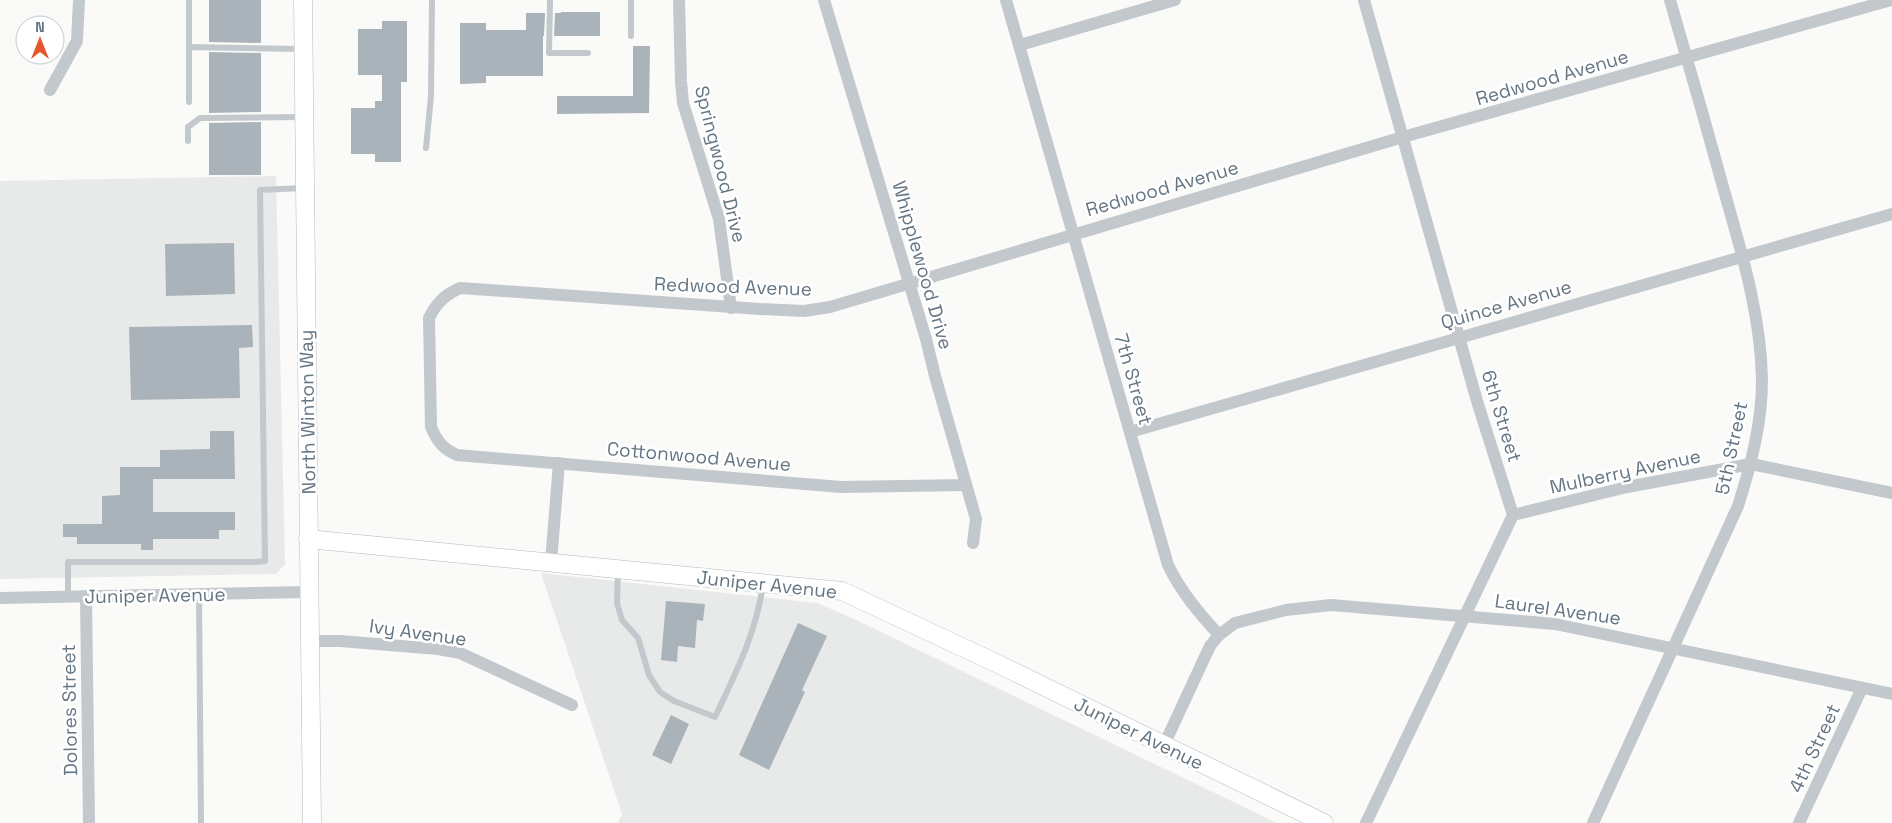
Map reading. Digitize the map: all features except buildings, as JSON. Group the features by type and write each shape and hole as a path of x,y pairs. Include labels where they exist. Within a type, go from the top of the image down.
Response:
{"street":[{"path":"50,90 78,41 79,0"},
{"name":"North Winton Way","path":"303,0 312,823"},
{"name":"Springwood Drive","path":"679,0 680,81 683,103 719,219 731,308"},
{"name":"Whipplewood Drive","path":"824,0 910,283 976,519 973,543"},
{"name":"7th Street","path":"1006,0 1168,565 1177,584 1219,635"},
{"path":"1020,45 1175,0"},
{"name":"6th Street","path":"1364,0 1459,337 1513,515"},
{"name":"5th Street","path":"1593,823 1738,506 1751,464 1760,405 1762,379 1758,325 1742,256 1670,0"},
{"name":"Redwood Avenue","path":"436,438 431,427 430,318 436,304 448,294 460,288 731,308 804,311 830,307 1404,138 1891,0"},
{"name":"Quince Avenue","path":"1130,432 1892,214"},
{"name":"Cottonwood Avenue","path":"436,438 446,450 457,455 841,487 966,485"},
{"path":"550,562 559,463"},
{"name":"Mulberry Avenue","path":"1513,515 1628,487 1751,464 1892,493"},
{"path":"1366,823 1513,515"},
{"name":"Juniper Avenue","path":"308,539 842,590 1324,823"},
{"name":"Juniper Avenue","path":"0,598 309,592"},
{"name":"Dolores Street","path":"86,596 89,823"},
{"name":"Laurel Avenue","path":"1219,635 1235,623 1286,610 1330,605 1556,624 1892,694"},
{"path":"1164,745 1210,646 1219,635"},
{"name":"Ivy Avenue","path":"309,641 340,641 438,649 460,653 572,704"},
{"name":"4th Street","path":"1800,823 1862,688"}],"lane":[{"path":"189,0 189,102"},
{"path":"426,148 431,96 432,0"},
{"path":"550,0 549,53 588,53"},
{"path":"631,0 632,36"},
{"path":"189,47 303,49"},
{"path":"188,141 188,127 200,118 304,117"},
{"path":"68,597 68,562 265,561 260,190 304,188"},
{"path":"618,569 617,603 622,620 638,638 649,675 660,692 674,701 715,717 731,683 756,620 763,583"},
{"path":"199,594 201,823"}],"shaded area":[{"path":"276,176 285,564 276,574 0,579 0,181"},
{"path":"541,573 817,603 852,618 1277,823 618,823 622,814"}]}
